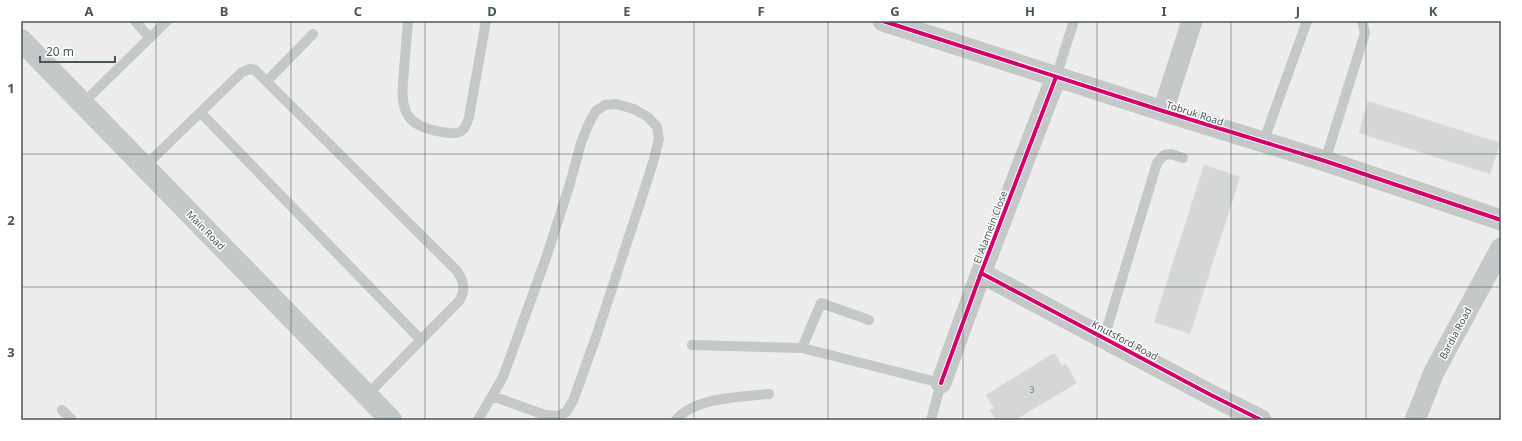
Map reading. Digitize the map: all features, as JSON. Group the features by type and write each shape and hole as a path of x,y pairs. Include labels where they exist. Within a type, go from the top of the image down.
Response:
{"main road":[{"name":"Main Road","path":"21,40 391,420"}],"street":[{"name":"Tobruk Road","path":"883,21 1263,143 1325,161 1501,220"},
{"path":"1163,111 1192,21"},
{"name":"El Alamein Close","path":"941,383 981,273 1056,77"},
{"name":"Bardia Road","path":"1414,420 1434,372 1501,248"},
{"name":"Knutsford Road","path":"981,273 1261,420"}],"lane":[{"path":"135,21 150,38"},
{"path":"82,103 112,76 167,21"},
{"path":"408,21 402,92 403,105 408,116 419,125 438,132 457,134 466,126 469,117 486,21"},
{"path":"1056,77 1074,21"},
{"path":"1263,143 1307,21"},
{"path":"1325,161 1366,33 1362,21"},
{"path":"267,81 313,34"},
{"path":"144,167 246,70 255,70 457,271 464,286 463,295 459,301 420,339 367,395"},
{"path":"478,420 503,377 546,258 569,187 581,143 589,123 596,111 605,105 616,104 634,109 648,117 657,127 659,139 643,194 596,337 573,401 566,412 558,416 545,415 492,396"},
{"path":"201,113 420,339"},
{"path":"1104,338 1156,163 1164,155 1171,154 1183,158"},
{"path":"802,348 821,303 869,320"},
{"path":"692,345 802,348 941,383 931,420"},
{"path":"676,420 694,407 714,401 769,394"},
{"path":"62,410 72,420"}],"building":[{"path":"1368,101 1500,143 1490,174 1359,133"},
{"path":"1204,165 1240,177 1190,334 1154,322"},
{"path":"1054,353 1062,366 1066,364 1077,383 1015,420 996,420 990,410 994,408 986,395"}],"cycle path":[{"path":"883,21 1163,111 1325,161 1501,220"},
{"path":"941,383 981,273 1056,77"},
{"path":"981,273 1261,420"}]}
